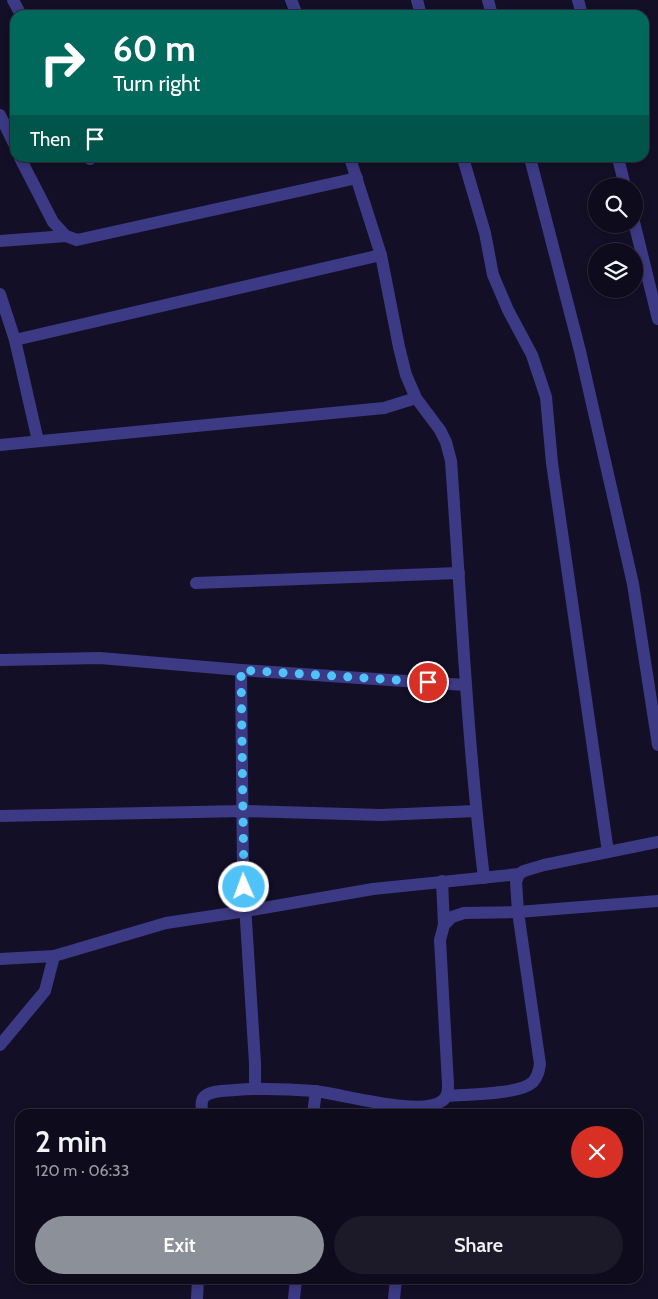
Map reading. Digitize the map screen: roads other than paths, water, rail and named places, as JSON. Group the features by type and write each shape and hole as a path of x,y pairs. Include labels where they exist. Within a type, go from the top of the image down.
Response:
{"street":[{"path":"0,115 10,136"},
{"path":"22,162 53,222 66,236"},
{"path":"351,162 381,256 406,375 416,398 440,430 451,461 466,685 476,811 484,878"},
{"path":"464,162 485,233 493,276 508,310 532,355 546,397 552,463 608,852"},
{"path":"531,162 578,342 633,584 658,745"},
{"path":"619,162 623,178"},
{"path":"0,241 66,236 77,240 357,178"},
{"path":"637,233 658,319"},
{"path":"15,340 381,256"},
{"path":"0,294 3,313 15,340 38,442"},
{"path":"0,445 384,408 416,398"},
{"path":"196,583 459,572"},
{"path":"0,660 100,658 241,670 466,685"},
{"path":"241,670 243,873 255,1088"},
{"path":"0,816 243,811 381,815 476,811"},
{"path":"0,960 54,956 166,923 374,889 519,874 544,865 658,842"},
{"path":"419,1109 437,1104 447,1096 521,1089 532,1083 538,1075 540,1064 518,912 516,882 519,874"},
{"path":"442,881 444,925 440,940 440,957 448,1084 447,1096"},
{"path":"444,925 452,917 464,913 518,912 658,901"},
{"path":"0,1045 45,991 54,956"},
{"path":"202,1109 202,1102 207,1094 255,1088 316,1091 402,1109"},
{"path":"314,1109 316,1091"},
{"path":"197,1299 198,1284"},
{"path":"294,1299 296,1284"},
{"path":"394,1299 396,1284"}]}
